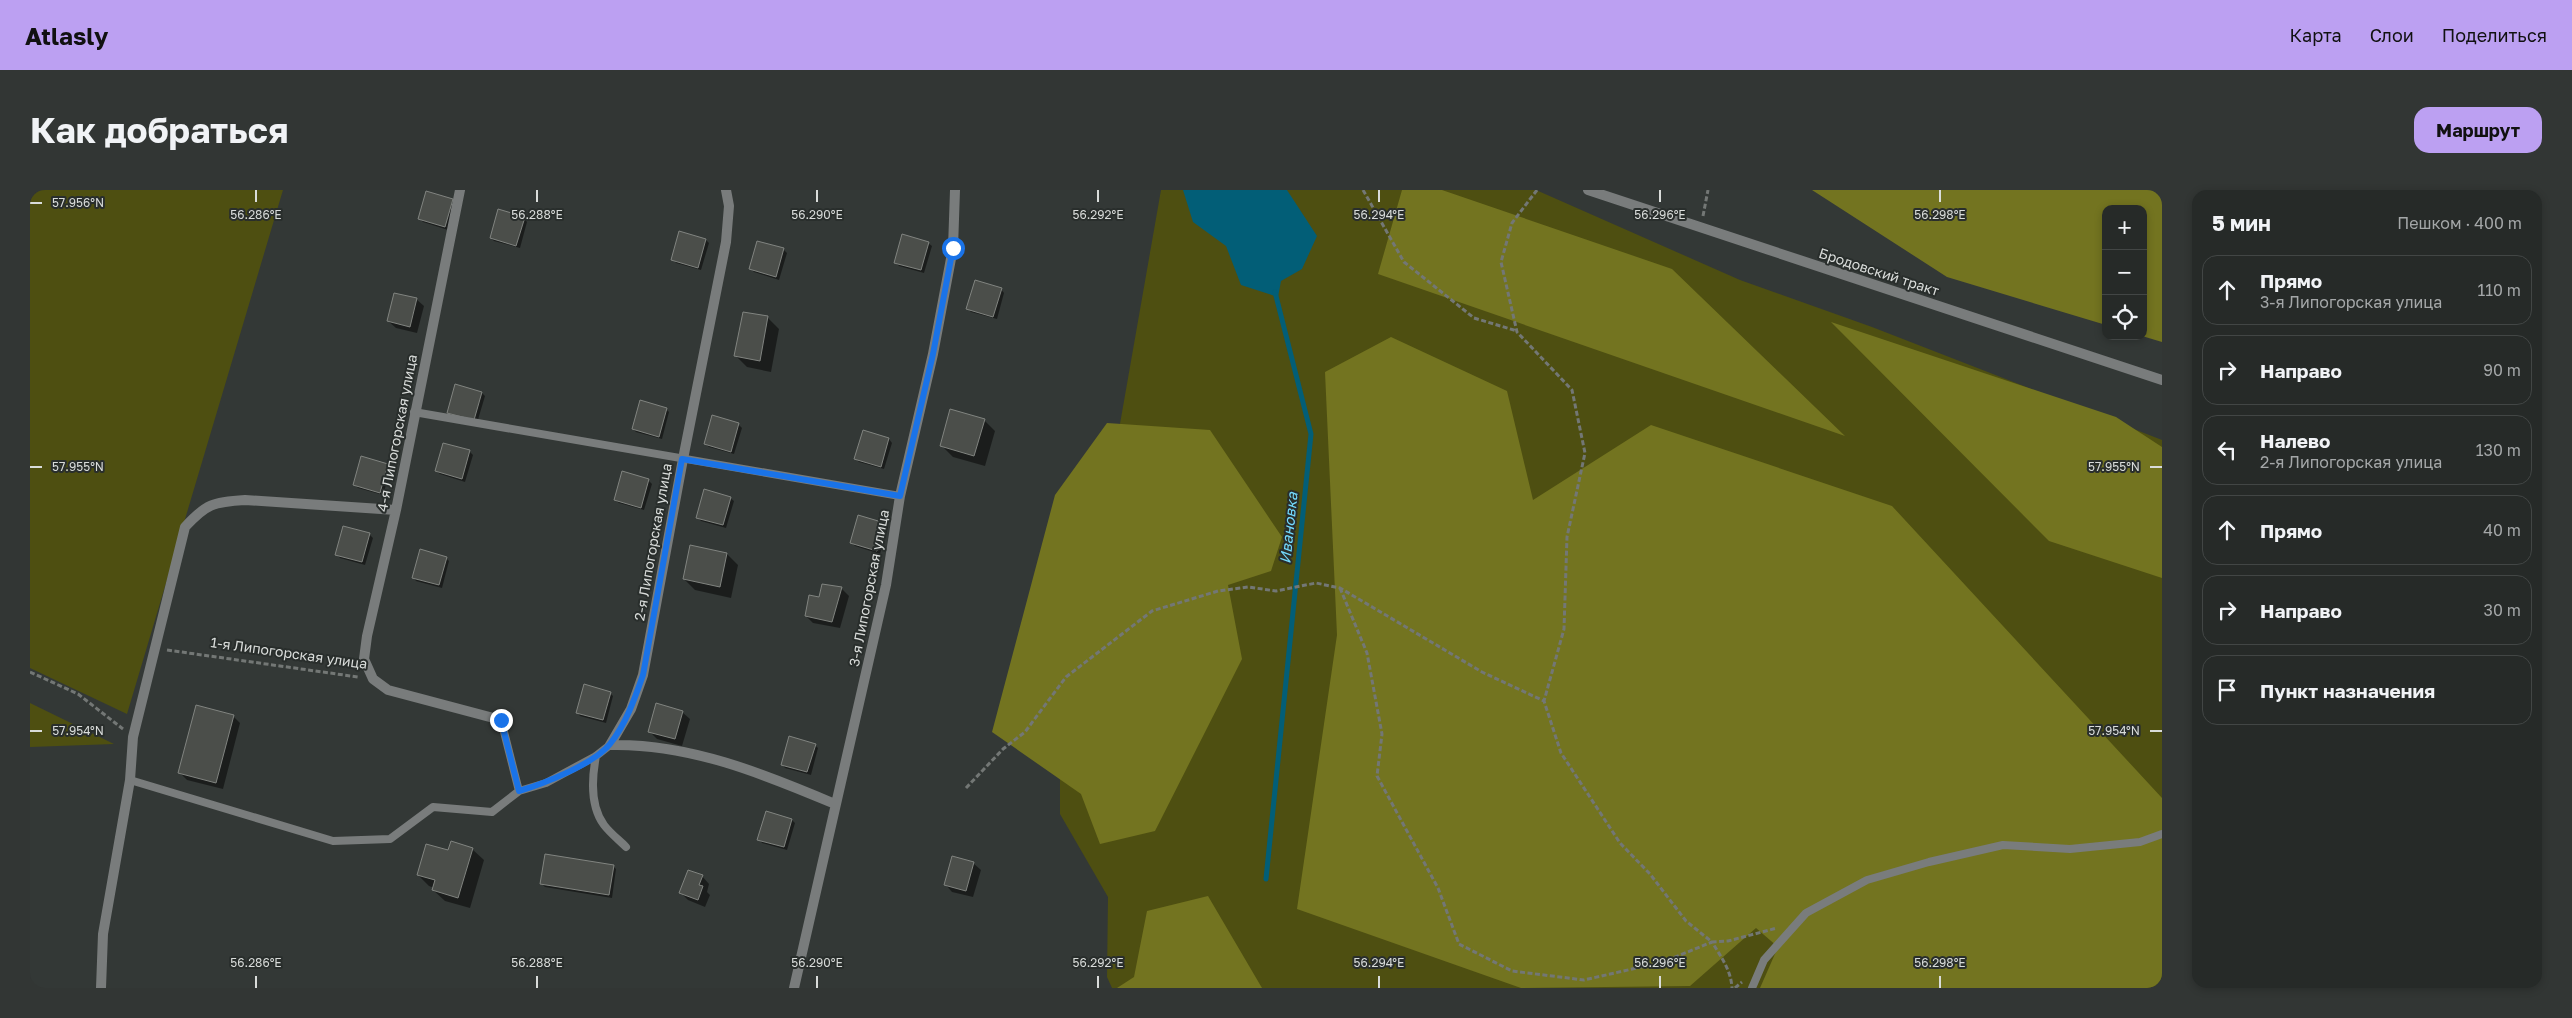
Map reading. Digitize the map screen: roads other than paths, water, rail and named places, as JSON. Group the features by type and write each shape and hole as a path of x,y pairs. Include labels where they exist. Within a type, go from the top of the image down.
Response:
{"street":[{"name":"4-я Липогорская улица","path":"373,679 364,659 366,636 396,510 414,412 460,190"},
{"name":"2-я Липогорская улица","path":"610,745 631,708 643,675 682,459 726,242 729,206 726,190"},
{"name":"3-я Липогорская улица","path":"794,988 835,804 869,666 886,585 900,496 933,354 953,248 956,190"},
{"name":"Бродовский тракт","path":"1588,190 2162,380"},
{"path":"101,988 103,934 130,780 133,737 185,527 201,509 221,502 244,500 396,510"},
{"name":"1-я Липогорская улица","path":"373,679 396,692 501,720"},
{"path":"610,745 632,744 684,752 782,781 835,804"}],"lane":[{"path":"414,412 900,496"},
{"path":"501,720 519,791"},
{"path":"130,780 333,841 390,839 433,807 492,812 519,791 546,783 596,756 610,745"},
{"path":"596,756 592,778 594,800 603,824 626,847"},
{"path":"1752,988 1764,960 1806,913 1867,880 1929,862 2003,845 2070,849 2140,842 2162,834"}],"water":[{"path":"1183,190 1287,190 1317,236 1302,269 1281,281 1278,297 1241,285 1226,246 1193,222"}],"waterway":[{"name":"Ивановка","path":"1266,879 1311,434 1275,292"}]}
